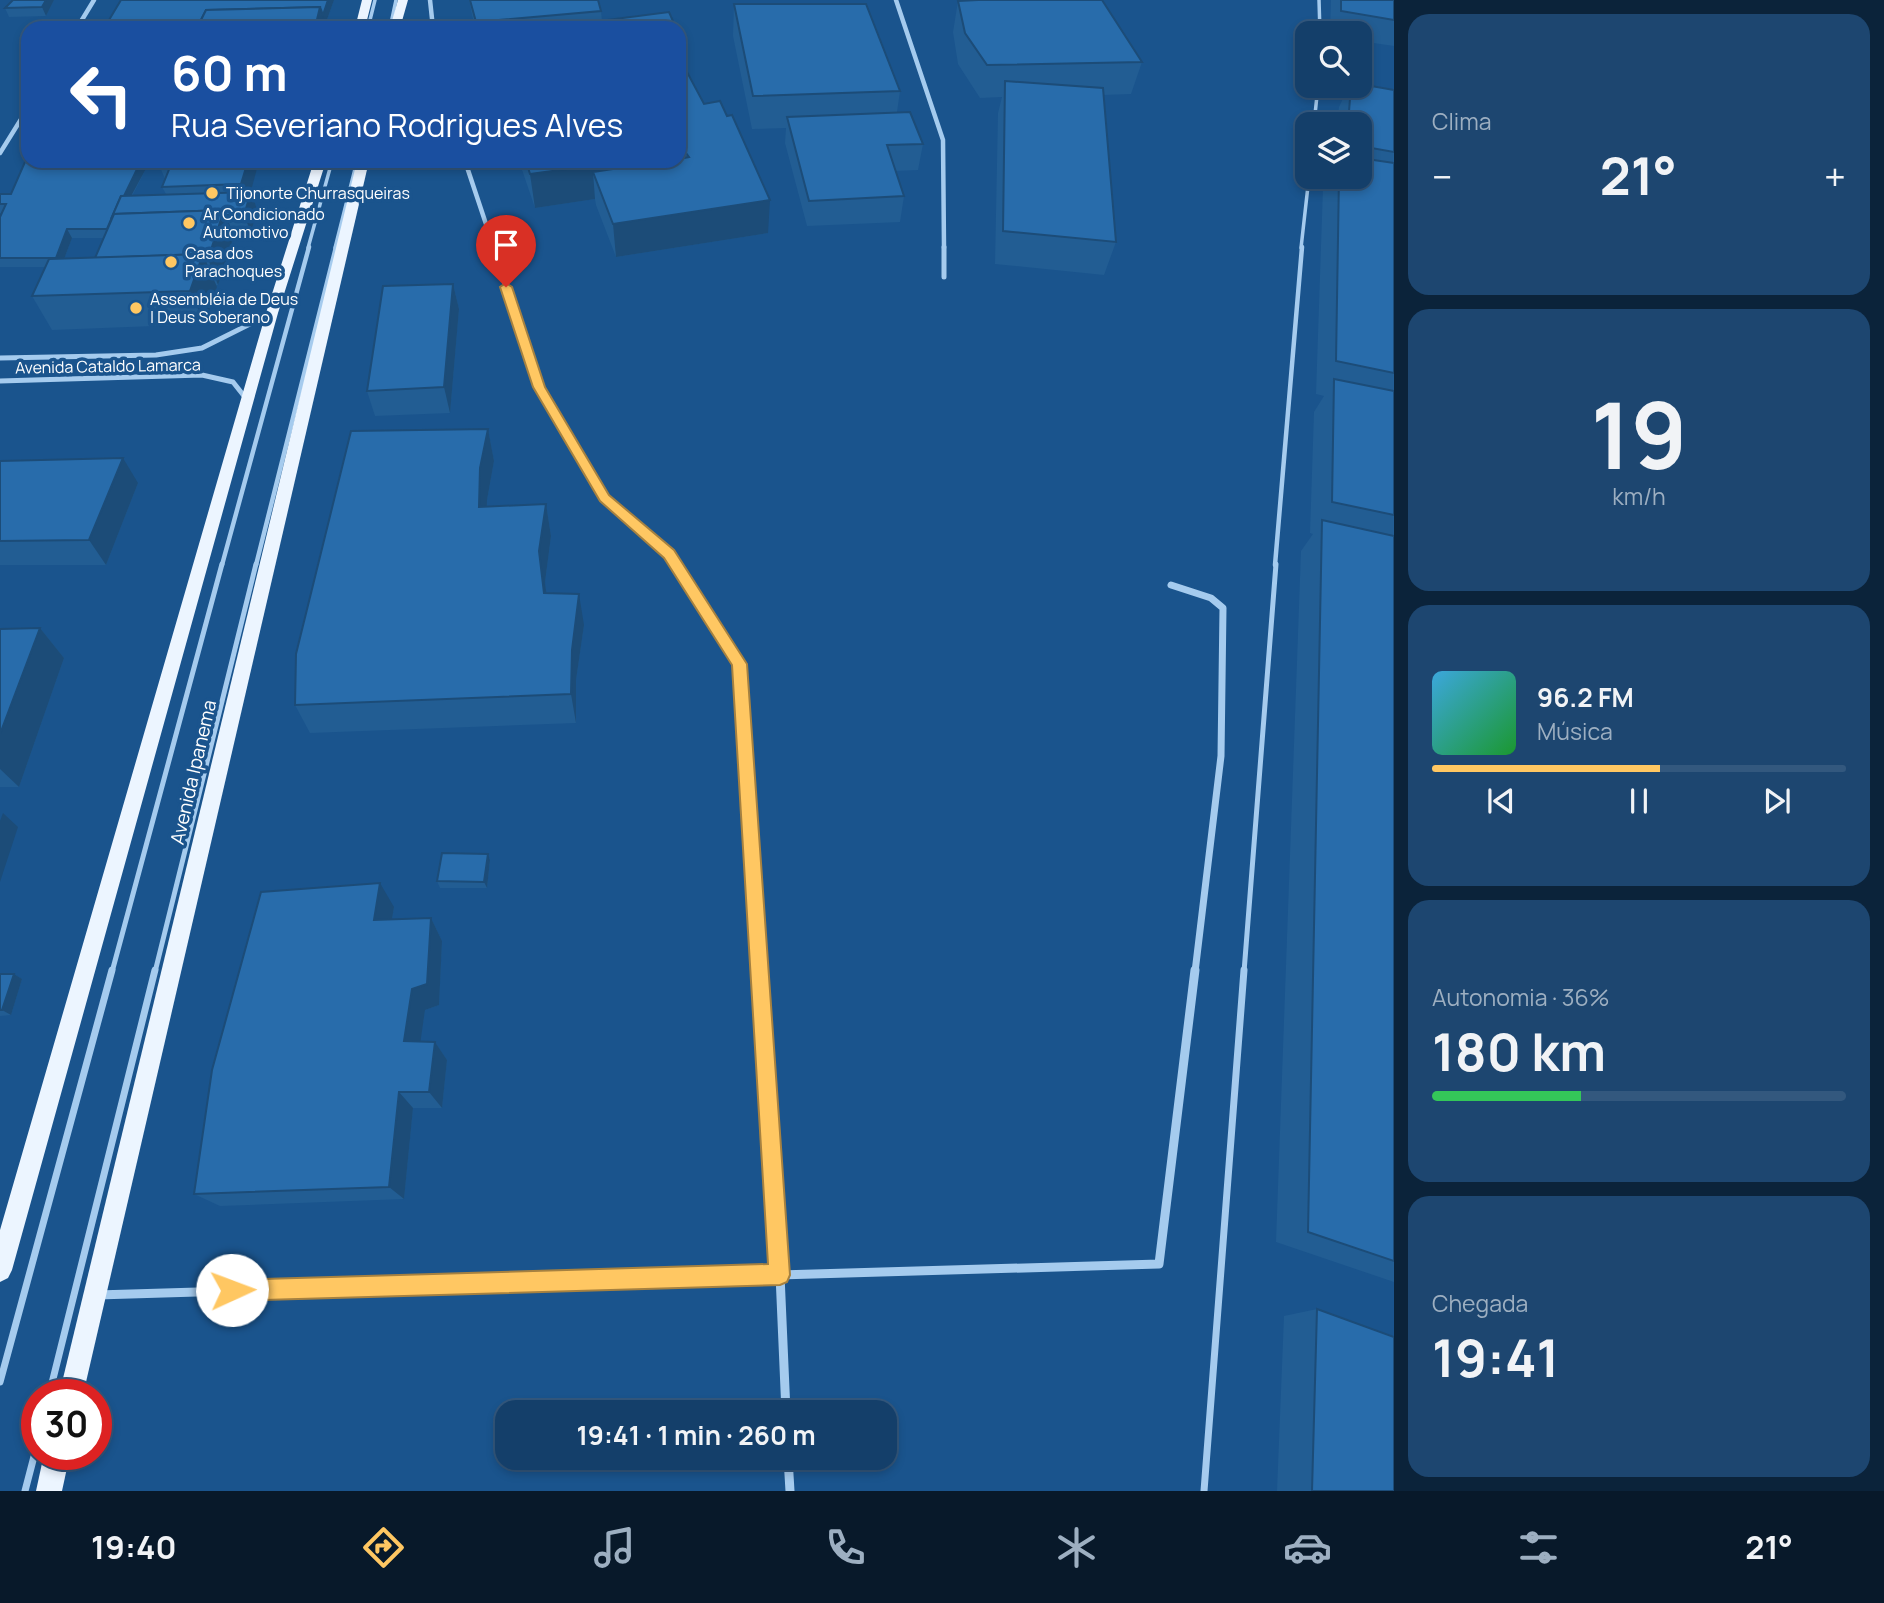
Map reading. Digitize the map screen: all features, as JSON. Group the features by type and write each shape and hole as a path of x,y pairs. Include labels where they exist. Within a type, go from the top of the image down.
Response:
{"main road":[{"path":"362,21 367,0"},
{"path":"396,21 403,0"},
{"path":"0,1270 272,313 318,168"},
{"name":"Avenida Ipanema","path":"75,1379 361,168"},
{"path":"49,1491 54,1470"}],"street":[{"path":"81,21 94,0"},
{"path":"430,0 432,21"},
{"path":"896,0 943,140 944,277"},
{"path":"0,153 21,119"},
{"path":"467,168 539,387 604,498 669,554 739,664 780,1275 785,1400"},
{"name":"Avenida Cataldo Lamarca","path":"0,358 156,355 202,348 272,313"},
{"name":"Avenida Cataldo Lamarca","path":"0,381 202,375 233,382 248,401"},
{"path":"95,1295 1159,1264 1221,756 1223,608 1211,598 1171,585"},
{"path":"789,1470 790,1491"}],"lane":[{"path":"370,21 375,0"},
{"path":"394,21 396,0"},
{"path":"1319,0 1320,21"},
{"path":"0,1382 330,168"},
{"path":"53,1379 355,168"},
{"path":"1204,1491 1296,300 1308,189"},
{"path":"25,1491 31,1470"}],"building":[{"path":"13,0 46,0 42,7 5,8"},
{"path":"121,0 328,0 323,15 320,7 206,10 200,21 109,20"},
{"path":"470,0 598,0 601,11 487,21 476,21"},
{"path":"1102,0 1142,62 987,65 965,33 958,1"},
{"path":"1341,0 1394,0 1394,20 1341,11"},
{"path":"734,4 866,4 900,91 753,96"},
{"path":"320,7 317,21 200,21 206,10"},
{"path":"669,12 673,21 599,21"},
{"path":"686,70 704,104 720,101 727,116 732,115 770,200 613,224 593,172 620,168 686,168 686,158 689,157 686,153"},
{"path":"1005,81 1103,88 1116,242 1003,231"},
{"path":"1372,86 1394,90 1394,152 1372,148 1372,112 1349,112 1350,98 1372,98"},
{"path":"910,112 923,144 887,145 904,196 809,201 787,117"},
{"path":"1372,160 1394,163 1394,373 1336,361 1339,189 1372,189"},
{"path":"22,168 138,168 124,196 121,196 107,229 67,229 56,258 0,258 0,217 6,204 0,204 0,194 11,194"},
{"path":"170,168 246,168 241,184 162,187"},
{"path":"528,168 575,168 530,174"},
{"path":"251,192 244,215 226,215 224,210 114,214 111,219 121,196"},
{"path":"224,210 208,259 205,259 203,254 95,258 114,214"},
{"path":"203,254 190,291 32,296 49,259"},
{"path":"453,284 444,387 367,391 383,286"},
{"path":"1334,379 1394,391 1394,515 1332,502"},
{"path":"488,429 480,468 479,507 546,504 539,551 544,593 579,594 572,650 571,694 295,705 296,654 351,431"},
{"path":"123,458 89,540 0,541 0,461"},
{"path":"1322,520 1394,536 1394,1261 1308,1232"},
{"path":"40,628 0,734 0,629"},
{"path":"442,853 488,854 484,882 437,881"},
{"path":"380,883 374,920 431,918 427,984 412,989 404,1041 435,1042 429,1092 399,1092 389,1187 194,1194 212,1070 261,892"},
{"path":"0,974 14,974 2,1010 0,1010"},
{"path":"1317,1309 1394,1337 1394,1491 1312,1491"}],"place":[{"name":"Tijonorte Churrasqueiras","path":"212,193"},
{"name":"Ar Condicionado Automotivo","path":"189,223"},
{"name":"Casa dos Parachoques","path":"171,262"},
{"name":"Assembléia de Deus | Deus Soberano","path":"136,308"}],"route":[{"path":"232,1290 780,1275 739,664 669,554 604,498 539,387 506,287"}]}
